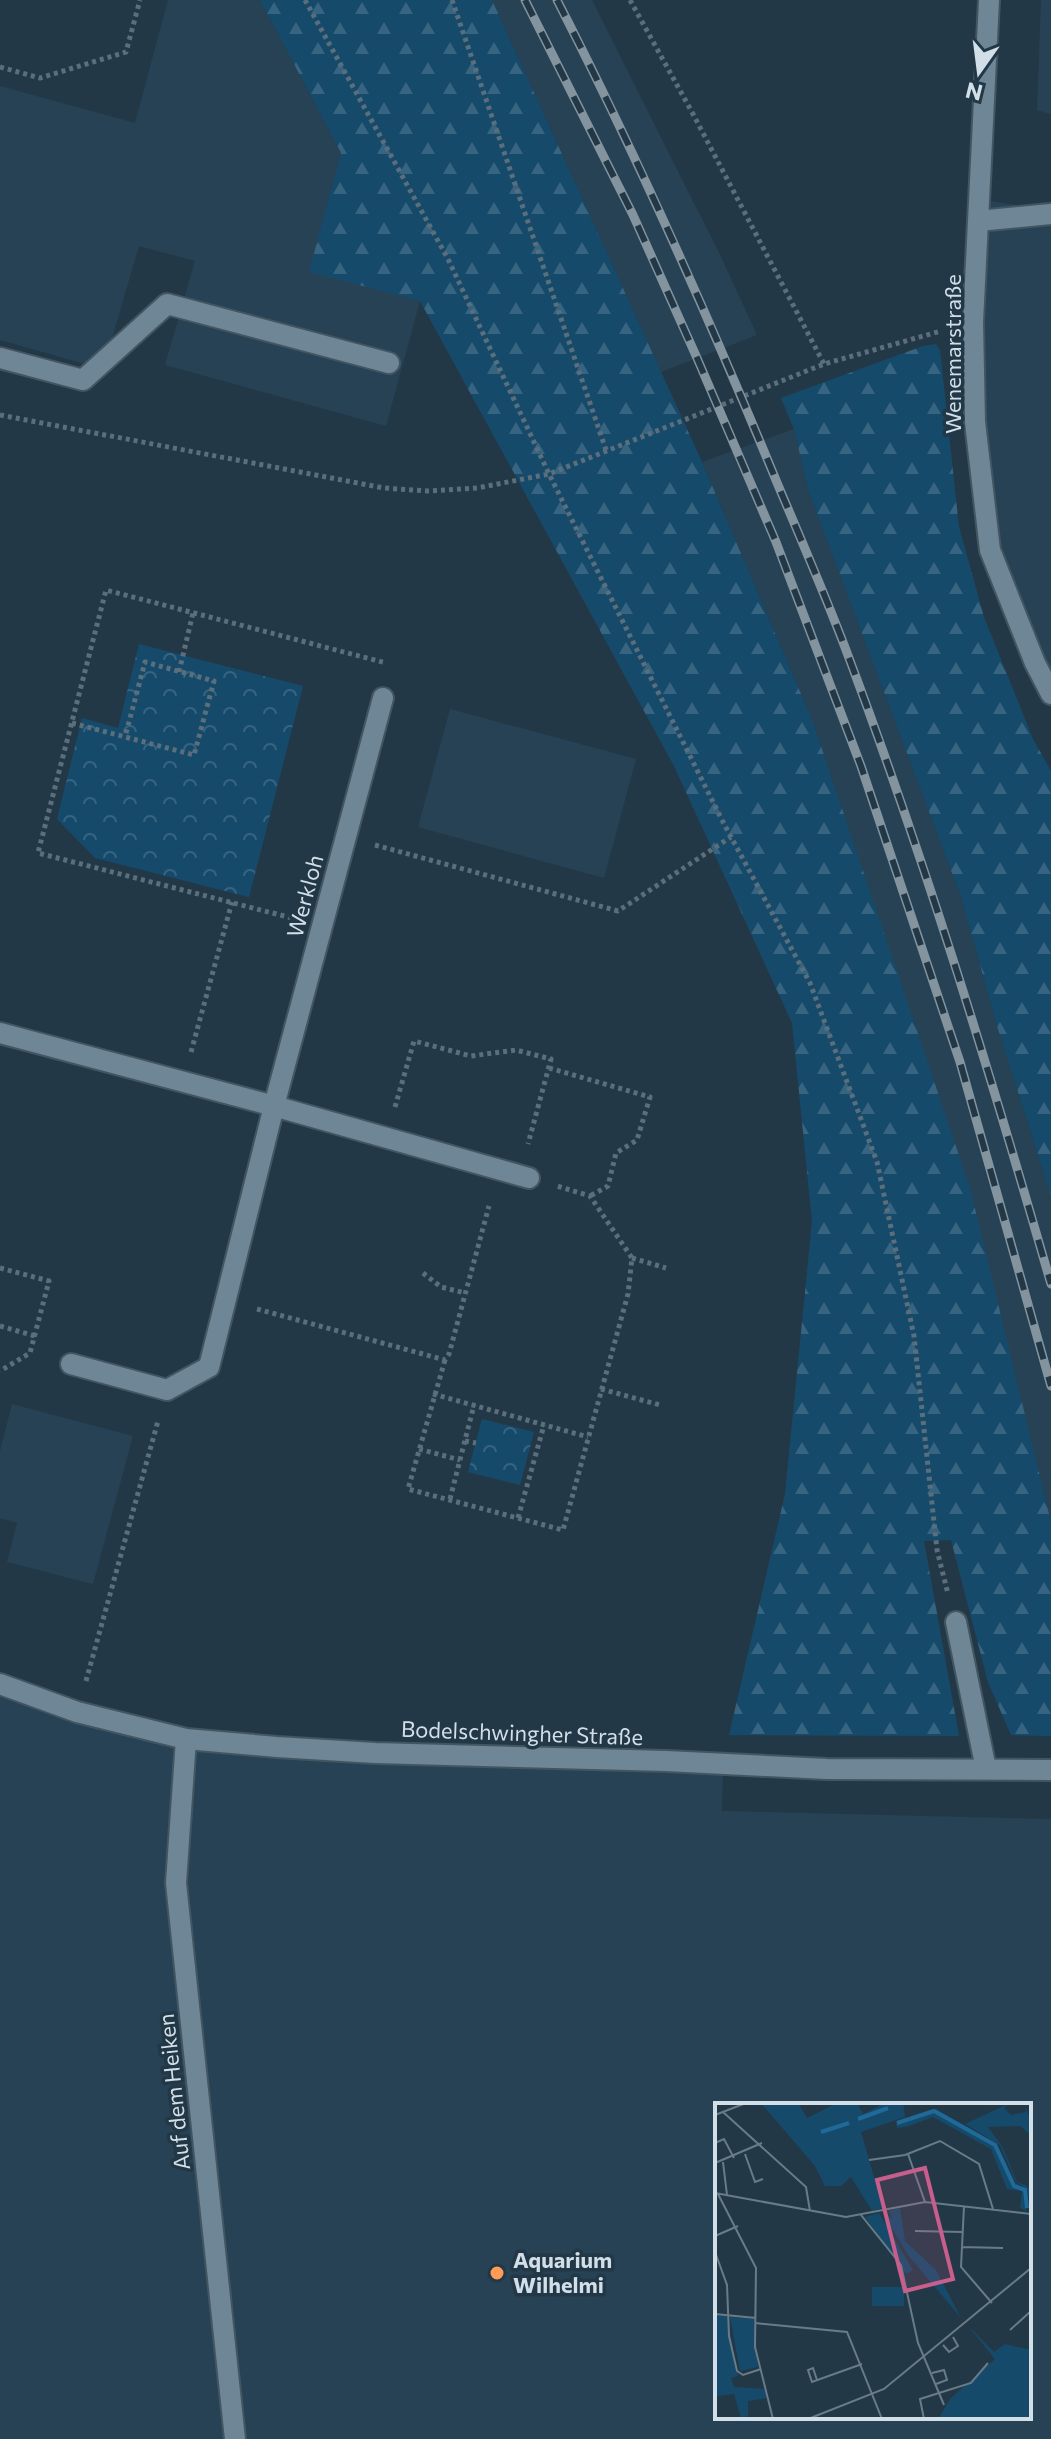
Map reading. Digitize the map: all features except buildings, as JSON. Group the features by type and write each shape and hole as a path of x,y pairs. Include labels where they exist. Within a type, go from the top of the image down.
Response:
{"street":[{"name":"Wenemarstraße","path":"989,0 973,322 975,422 990,550 1035,663 1051,694"},
{"path":"978,221 1051,214"},
{"path":"0,358 83,380 167,304 389,363"},
{"name":"Werkloh","path":"167,1390 209,1367 274,1106 383,698"},
{"path":"0,1033 529,1178"},
{"path":"71,1364 167,1390"},
{"path":"956,1622 986,1769"},
{"name":"Bodelschwingher Straße","path":"0,1684 77,1712 186,1739 277,1747 827,1769 1051,1770"},
{"name":"Auf dem Heiken","path":"186,1739 176,1883 235,2439"}],"path":[{"path":"0,67 40,78 126,52 140,0"},
{"path":"305,0 448,259 549,474 731,837 810,983 877,1162 914,1336 937,1550 956,1622"},
{"path":"452,0 606,450"},
{"path":"630,0 824,364"},
{"path":"0,415 384,488 427,491 477,488 549,474 824,364 973,322"},
{"path":"322,926 38,853 106,590 392,664 383,698"},
{"path":"179,672 193,613"},
{"path":"72,723 125,737 194,755 214,681 145,662 125,737"},
{"path":"346,837 618,911 731,837"},
{"path":"191,1053 232,902"},
{"path":"395,1108 414,1041 471,1056 516,1050 551,1059 528,1146"},
{"path":"549,1068 650,1097 637,1140 616,1153 608,1186 590,1196"},
{"path":"529,1178 590,1196 632,1258 666,1268"},
{"path":"489,1206 408,1489 563,1530 628,1294 632,1258"},
{"path":"0,1268 49,1281 30,1353 0,1371"},
{"path":"423,1273 441,1287 465,1293"},
{"path":"225,1300 445,1360"},
{"path":"0,1326 35,1336"},
{"path":"601,1389 660,1405"},
{"path":"77,1712 167,1390"},
{"path":"433,1394 588,1437"},
{"path":"450,1499 474,1405"},
{"path":"508,1425 511,1415"},
{"path":"518,1518 531,1459 544,1425"},
{"path":"465,1441 476,1443"},
{"path":"419,1449 460,1460"}],"shaded area":[{"path":"168,0 260,0 341,153 310,271 420,301 386,426 165,365 195,261 139,246 103,369 0,340 0,86 135,123"},
{"path":"492,0 592,0 757,335 661,372"},
{"path":"1041,0 1051,0 1051,114 1037,110"},
{"path":"976,199 1051,210 1051,694 990,550 975,422"},
{"path":"794,429 808,490 961,897 997,1026 1051,1196 1051,1522 969,1188 813,722 702,462"},
{"path":"450,709 636,759 604,878 418,827"},
{"path":"12,1404 133,1436 93,1584 7,1562 17,1523 0,1518 0,1451"},
{"path":"0,1684 186,1739 723,1765 722,1811 1051,1819 1051,2439 0,2439"}],"green space":[{"path":"260,0 492,0 702,462 813,722 970,1188 1051,1522 1051,1736 1011,1735 988,1682 951,1540 924,1541 959,1736 729,1735 785,1494 812,1221 792,1023 674,766 420,301 309,272 341,153"},
{"path":"936,344 940,350 959,527 984,617 1033,739 1051,771 1051,1196 997,1026 961,897 808,490 794,429 781,398"},
{"path":"139,644 303,686 249,897 95,858 57,819 82,718 118,728"},
{"path":"482,1419 534,1432 520,1485 468,1472"}],"railway":[{"path":"525,0 633,215 776,542 861,766 960,1062 1051,1386"},
{"path":"557,0 645,179 700,301 841,636 931,891 1051,1284"}],"place":[{"name":"Aquarium Wilhelmi","path":"497,2273"}]}
